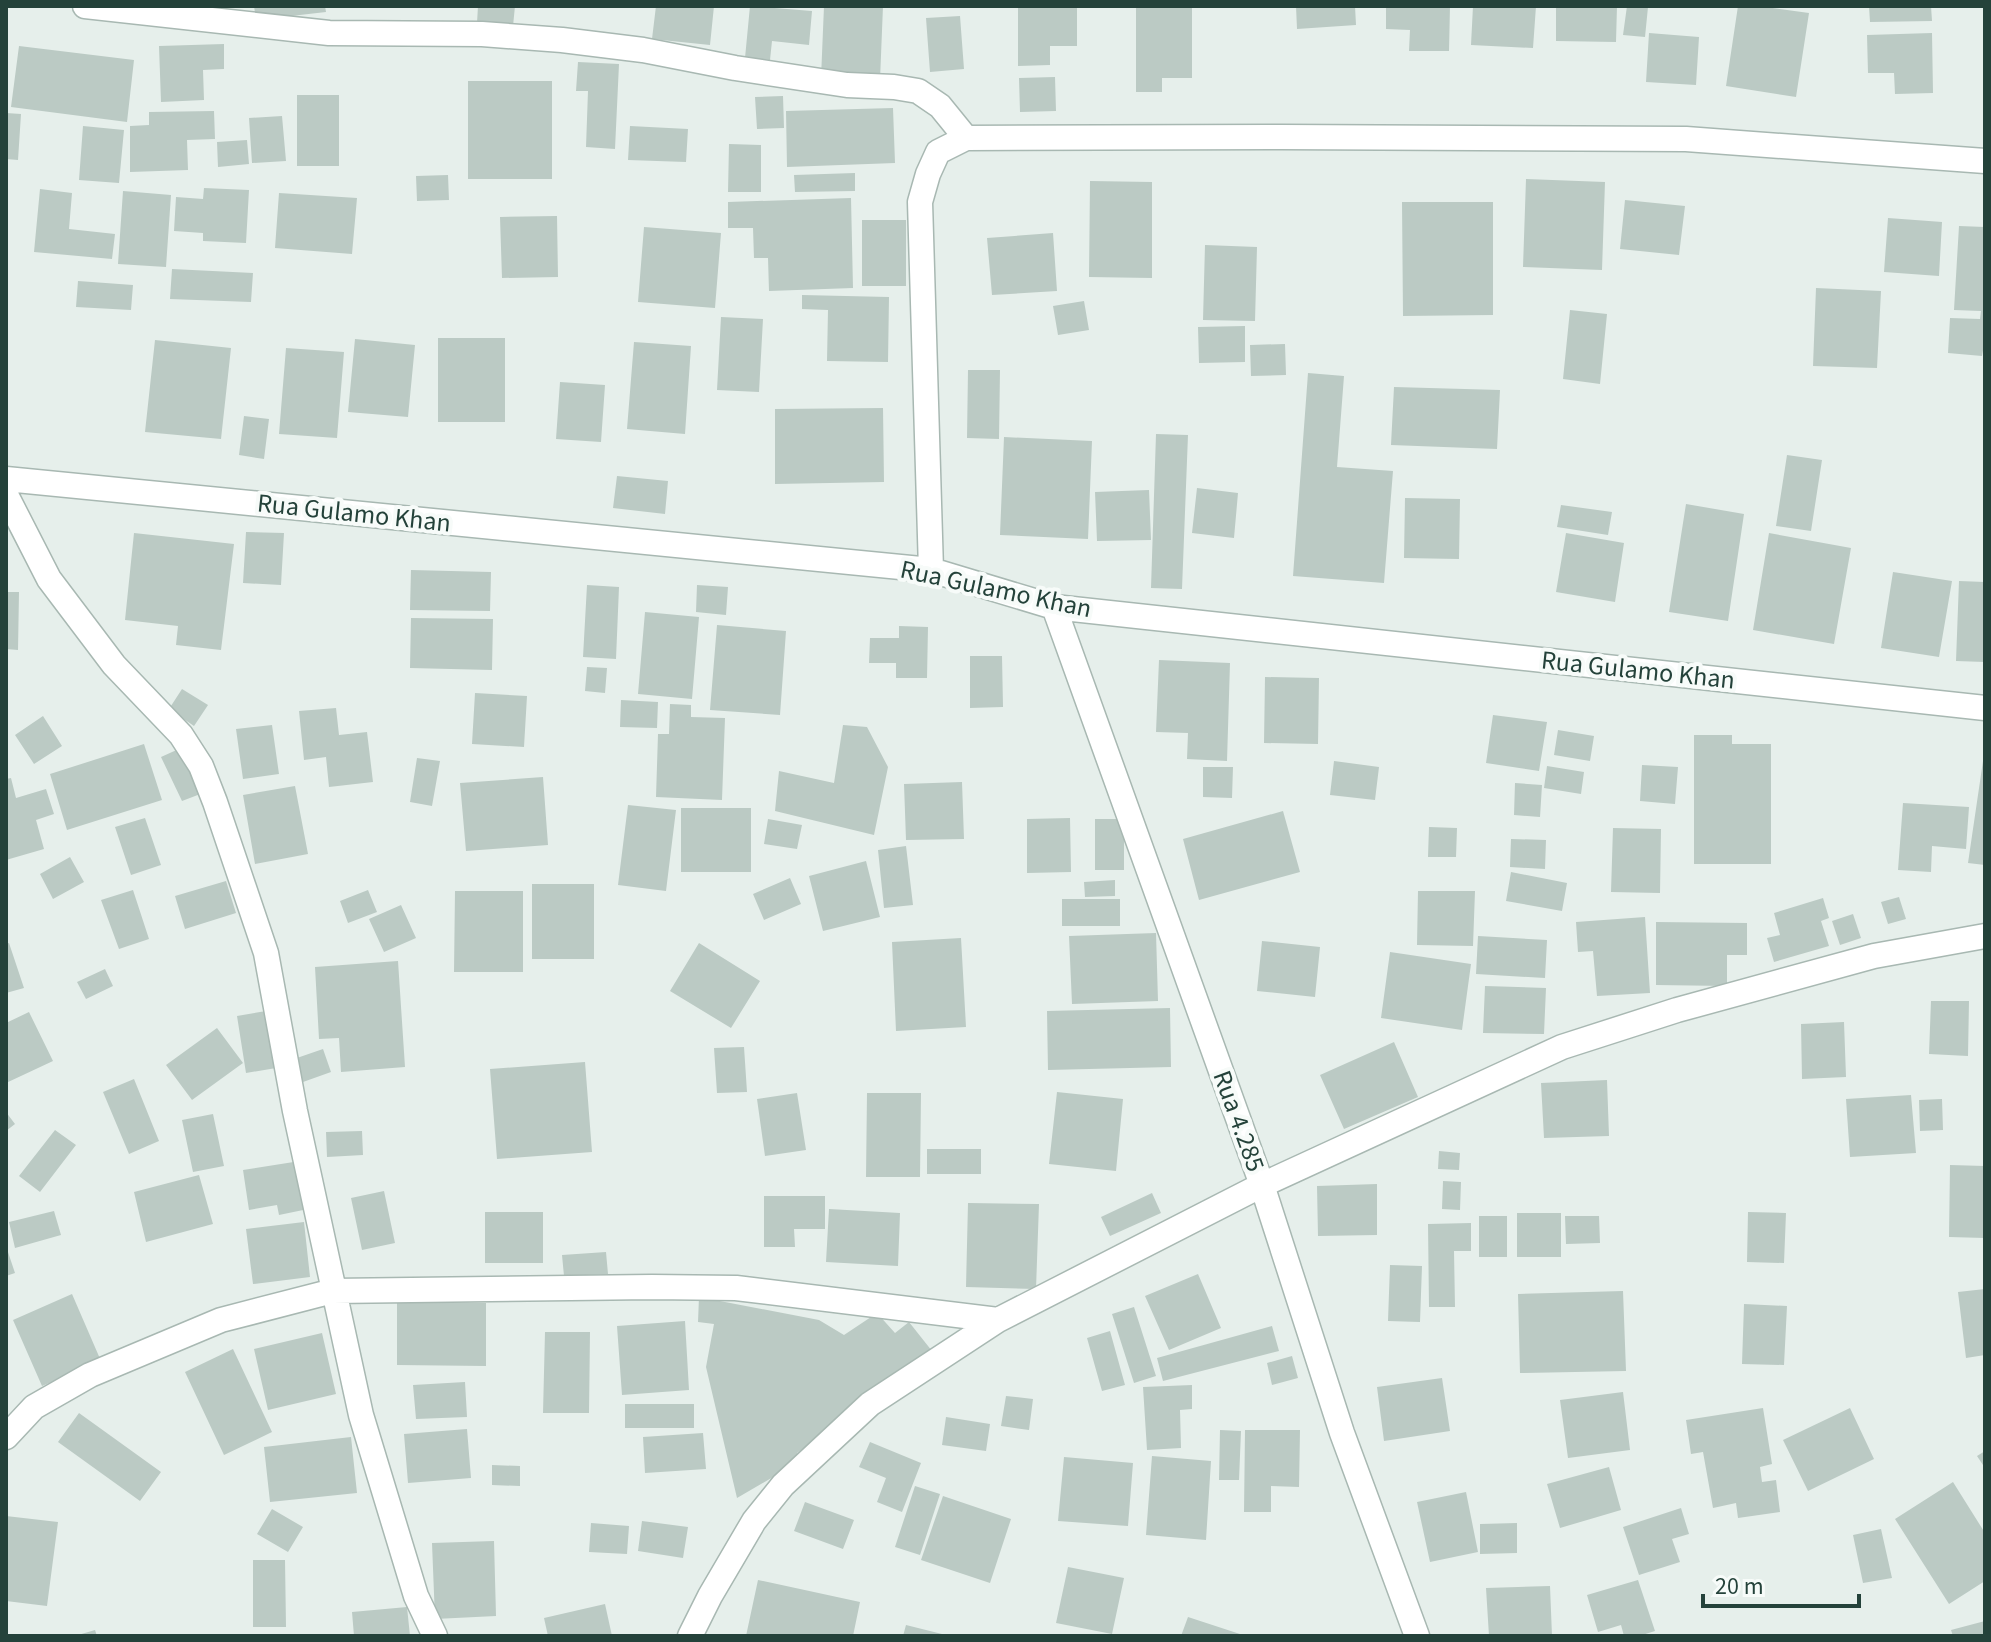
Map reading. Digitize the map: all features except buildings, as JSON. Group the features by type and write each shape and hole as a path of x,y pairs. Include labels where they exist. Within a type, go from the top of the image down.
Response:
{"street":[{"path":"85,6 329,33 482,34 562,40 643,50 847,85 894,87 918,91 940,106 966,138"},
{"path":"931,570 920,202 938,152 966,138 1686,139 1985,161"},
{"name":"Rua Gulamo Khan","path":"6,479 931,570 1054,607 1985,708"},
{"path":"6,495 49,579 114,665 181,735 201,766 266,953 295,1111 361,1415 416,1596 435,1636"},
{"name":"Rua 4.285","path":"1054,607 1262,1185 1342,1433 1417,1636"},
{"path":"690,1636 754,1521 783,1485 870,1404 998,1320 1262,1185 1562,1047 1677,1010 1874,956 1985,936"},
{"path":"6,1437 34,1407 90,1375 221,1320 333,1291 736,1288 998,1320"}]}
